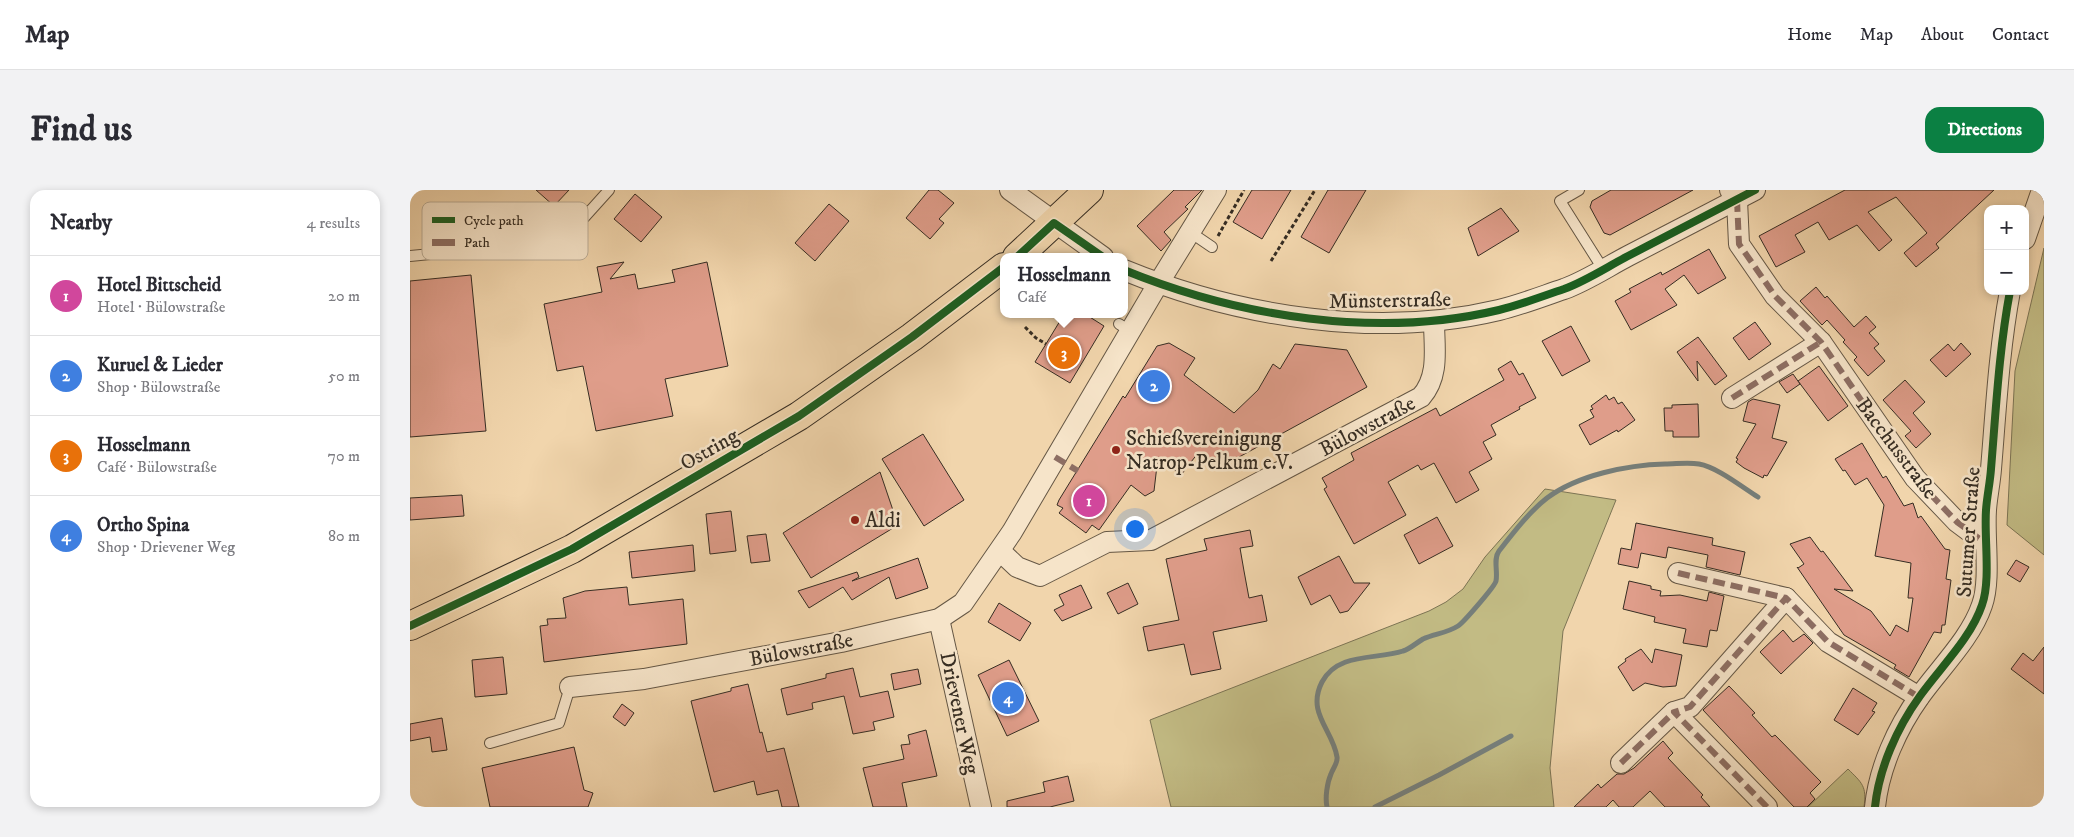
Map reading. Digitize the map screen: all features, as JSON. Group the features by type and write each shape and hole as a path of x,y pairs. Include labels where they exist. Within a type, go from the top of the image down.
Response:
{"main road":[{"path":"1021,253 1089,190"},
{"name":"Ostring","path":"410,626 572,549 799,416 912,337 1000,270"}],"street":[{"path":"1010,190 1097,253"},
{"name":"Bülowstraße","path":"570,687 644,679 841,642 940,619 963,603 1000,551 1124,327 1158,284 1216,190"},
{"name":"Münsterstraße","path":"1128,272 1158,284 1224,303 1310,319 1366,322 1434,321 1499,310 1566,288 1733,195 1755,190"},
{"path":"2029,227 2042,190"},
{"name":"Bacchusstraße","path":"1733,195 1739,244 1775,296 1820,342 1914,478 1957,522 1985,543"},
{"name":"Sutumer Straße","path":"1875,807 1876,792 1888,752 1919,697 1950,658 1968,631 1982,604 1987,572 1985,543 1996,393 2009,295"},
{"name":"Bülowstraße","path":"1000,551 1017,567 1040,576 1107,542 1151,540 1421,397 1429,388 1435,368 1434,321"},
{"path":"1732,398 1820,342"},
{"path":"1678,573 1786,598 1828,642 1919,697"},
{"path":"1621,763 1674,712 1690,707 1786,598"},
{"name":"Drievener Weg","path":"940,619 981,807"},
{"path":"1674,712 1767,807"}],"lane":[{"path":"588,213 609,190"},
{"path":"1579,190 1560,201 1603,269"},
{"path":"1190,232 1212,247"},
{"path":"490,743 559,723 570,687"}],"path":[{"path":"1212,247 1244,190"},
{"path":"1271,261 1315,190"},
{"path":"1025,327 1036,338 1046,344"}],"shaded area":[{"path":"2044,248 2044,555 2007,525 2015,371"},
{"path":"1545,489 1616,500 1563,631 1550,768 1554,807 1171,807 1150,720 1429,611 1446,602 1463,589 1485,557"},
{"path":"1848,769 1864,789 1864,807 1808,807"}],"building":[{"path":"536,190 569,190 558,202 550,202"},
{"path":"929,190 938,190 954,203 939,219 944,223 930,239 906,218"},
{"path":"1174,190 1202,190 1185,207 1188,209 1164,232 1171,240 1161,251 1137,226"},
{"path":"1252,190 1291,190 1262,239 1233,222"},
{"path":"1328,190 1366,190 1329,253 1301,237"},
{"path":"1611,190 1693,190 1610,235 1604,233 1590,207 1592,201"},
{"path":"1845,190 1994,190 1936,244 1939,248 1916,267 1904,253 1927,233 1896,197 1868,212 1892,240 1879,251 1857,225 1829,240 1818,222 1795,235 1805,252 1776,267 1759,236"},
{"path":"635,194 662,217 641,242 614,219"},
{"path":"829,204 849,221 815,261 795,243"},
{"path":"1501,208 1519,231 1478,256 1468,228"},
{"path":"1709,249 1726,278 1698,294 1684,275 1665,289 1677,305 1631,330 1615,301 1631,292 1629,289 1661,272 1662,275"},
{"path":"624,262 610,279 635,274 638,289 675,282 672,270 707,262 728,366 665,379 673,416 596,431 583,366 557,371 544,304 602,292 597,267"},
{"path":"471,275 486,431 410,437 410,281"},
{"path":"1816,287 1825,298 1827,296 1854,327 1866,316 1876,327 1869,333 1879,344 1874,348 1885,361 1868,376 1854,360 1857,357 1843,342 1845,340 1827,320 1822,325 1800,301"},
{"path":"1062,318 1091,318 1104,326 1070,383 1035,362"},
{"path":"1755,322 1771,344 1749,360 1733,338"},
{"path":"1571,326 1590,361 1562,376 1542,341"},
{"path":"1698,337 1727,376 1715,385 1697,361 1698,381 1677,352"},
{"path":"1169,343 1195,358 1184,375 1234,413 1258,390 1273,364 1280,369 1295,344 1347,350 1367,387 1219,468 1198,453 1181,475 1158,457 1154,491 1145,496 1131,485 1099,530 1092,525 1086,533 1059,513 1063,508 1057,505 1059,500 1123,396 1125,398 1157,346"},
{"path":"1961,343 1971,354 1946,377 1930,360 1948,344 1954,351"},
{"path":"1511,361 1519,375 1523,373 1536,398 1491,425 1496,435 1483,442 1492,459 1469,472 1479,490 1456,503 1434,463 1421,470 1418,465 1388,482 1406,515 1354,544 1324,489 1327,487 1322,478 1354,460 1351,453 1436,408 1440,416 1504,380 1498,369"},
{"path":"1819,366 1848,406 1828,421 1798,381"},
{"path":"1793,374 1800,384 1787,393 1779,382"},
{"path":"1905,380 1925,402 1913,413 1931,434 1916,448 1905,436 1911,431 1883,400"},
{"path":"1606,395 1609,400 1614,397 1618,404 1622,402 1635,420 1618,432 1617,430 1590,445 1579,425 1594,417 1590,410 1593,409 1591,406"},
{"path":"1753,399 1780,405 1772,438 1787,442 1767,476 1764,475 1763,478 1736,462 1738,459 1736,458 1756,424 1743,421 1748,402"},
{"path":"1698,404 1699,437 1673,437 1673,431 1665,431 1664,408 1672,408 1672,405"},
{"path":"923,434 964,500 924,526 882,459"},
{"path":"1862,443 1883,478 1886,476 1904,506 1913,503 1918,518 1921,516 1945,549 1950,550 1946,579 1951,580 1945,625 1942,625 1941,633 1934,632 1909,677 1894,668 1896,665 1844,635 1797,567 1804,564 1790,544 1810,537 1853,591 1834,589 1871,611 1890,636 1896,625 1908,632 1913,598 1908,598 1911,563 1875,556 1884,505 1867,478 1855,485 1835,459"},
{"path":"880,472 898,525 811,578 783,533"},
{"path":"462,495 464,516 410,520 410,498"},
{"path":"731,511 736,551 710,554 706,514"},
{"path":"1437,517 1453,546 1419,564 1404,535"},
{"path":"1636,523 1713,538 1712,545 1745,552 1740,575 1706,567 1708,555 1668,547 1666,558 1641,553 1638,568 1618,564 1621,548 1631,550"},
{"path":"1250,530 1253,546 1240,548 1249,598 1262,595 1267,621 1213,632 1221,669 1191,675 1184,644 1148,651 1143,627 1179,620 1166,559 1207,550 1204,539"},
{"path":"766,534 770,561 751,563 747,536"},
{"path":"693,545 695,571 632,578 629,552"},
{"path":"1339,556 1354,583 1370,583 1348,611 1340,613 1330,595 1311,605 1298,577"},
{"path":"918,558 928,588 896,599 889,577 852,600 843,587 809,608 798,591 857,572 859,577 852,581"},
{"path":"2016,560 2029,567 2020,582 2007,574"},
{"path":"1629,581 1651,586 1651,589 1661,591 1660,596 1680,595 1707,601 1709,592 1724,596 1717,631 1710,630 1707,647 1683,643 1686,629 1654,622 1655,617 1623,609"},
{"path":"1128,583 1138,604 1118,614 1107,593"},
{"path":"1081,585 1092,608 1062,621 1054,610 1064,605 1059,595"},
{"path":"627,587 629,605 683,599 687,644 544,662 540,626 548,625 547,619 566,618 563,598 585,591"},
{"path":"999,603 1031,623 1020,641 988,622"},
{"path":"1783,630 1793,642 1804,634 1813,643 1781,674 1760,652"},
{"path":"2044,647 2044,694 2011,669 2023,653 2033,661"},
{"path":"1641,649 1652,663 1655,649 1682,655 1676,686 1663,687 1645,683 1633,691 1618,667 1626,661 1625,659"},
{"path":"503,657 507,694 475,697 472,660"},
{"path":"1009,660 1039,721 1007,736 978,675"},
{"path":"853,668 860,697 888,691 894,717 873,722 875,730 853,734 844,696 812,703 813,709 787,715 781,689 826,678 826,674"},
{"path":"918,669 921,684 894,690 891,674"},
{"path":"748,684 760,733 762,732 767,752 784,748 799,807 782,807 778,790 757,795 754,781 714,792 691,701 731,691 731,688"},
{"path":"1729,686 1755,713 1752,715 1772,737 1775,735 1821,782 1810,793 1815,799 1807,807 1794,807 1703,710"},
{"path":"1853,688 1877,703 1872,711 1875,712 1858,735 1834,720"},
{"path":"622,704 634,713 625,726 613,717"},
{"path":"442,718 447,750 432,752 430,737 410,741 410,724"},
{"path":"926,730 937,776 902,783 907,807 873,807 863,768 904,759 901,745 910,744 908,735"},
{"path":"1663,741 1673,753 1668,758 1703,795 1701,797 1710,807 1665,807 1650,791 1633,807 1619,807 1613,800 1606,807 1574,807 1598,784 1601,788 1617,774 1624,774 1634,768"},
{"path":"574,747 584,790 593,793 588,807 490,807 482,768"},
{"path":"1068,776 1074,801 1050,807 1007,807 1007,801 1045,792 1043,782"}],"waterway":[{"path":"1327,807 1327,786 1337,759 1335,747 1322,721 1317,703 1322,682 1329,672 1348,661 1403,651 1423,639 1458,626 1479,604 1496,581 1496,558 1499,551 1528,516 1547,498 1573,483 1603,473 1635,466 1686,463 1699,464 1714,469 1758,497"},
{"path":"1375,807 1511,736"}],"marked path":[{"path":"1737,200 1739,244 1775,296 1821,342 1915,478 1957,522 1985,543"},
{"path":"1732,398 1821,342"},
{"path":"1055,457 1078,471"},
{"path":"1678,573 1786,598"},
{"path":"1767,807 1674,712 1690,707 1786,598 1828,642 1919,697"},
{"path":"1621,763 1674,712"}],"cycle path":[{"path":"1128,271 1214,300 1261,311 1357,322 1405,323 1453,319 1507,308 1572,286 1755,190"},
{"path":"1021,253 1054,223 1097,253"},
{"path":"410,626 572,549 799,416 912,337 1000,270"},
{"path":"1875,807 1880,778 1885,763 1904,721 1920,696 1963,641 1977,617 1985,595 1987,571 1986,510 1991,474 2000,357 2009,295"}],"place":[{"name":"Hosselmann","path":"1064,353"},
{"name":"Kuruel & Lieder","path":"1154,386"},
{"name":"Schießvereinigung Natrop-Pelkum e.V.","path":"1116,450"},
{"name":"Hotel Bittscheid","path":"1089,501"},
{"name":"Aldi","path":"855,520"},
{"name":"Ortho Spina","path":"1008,698"}]}
